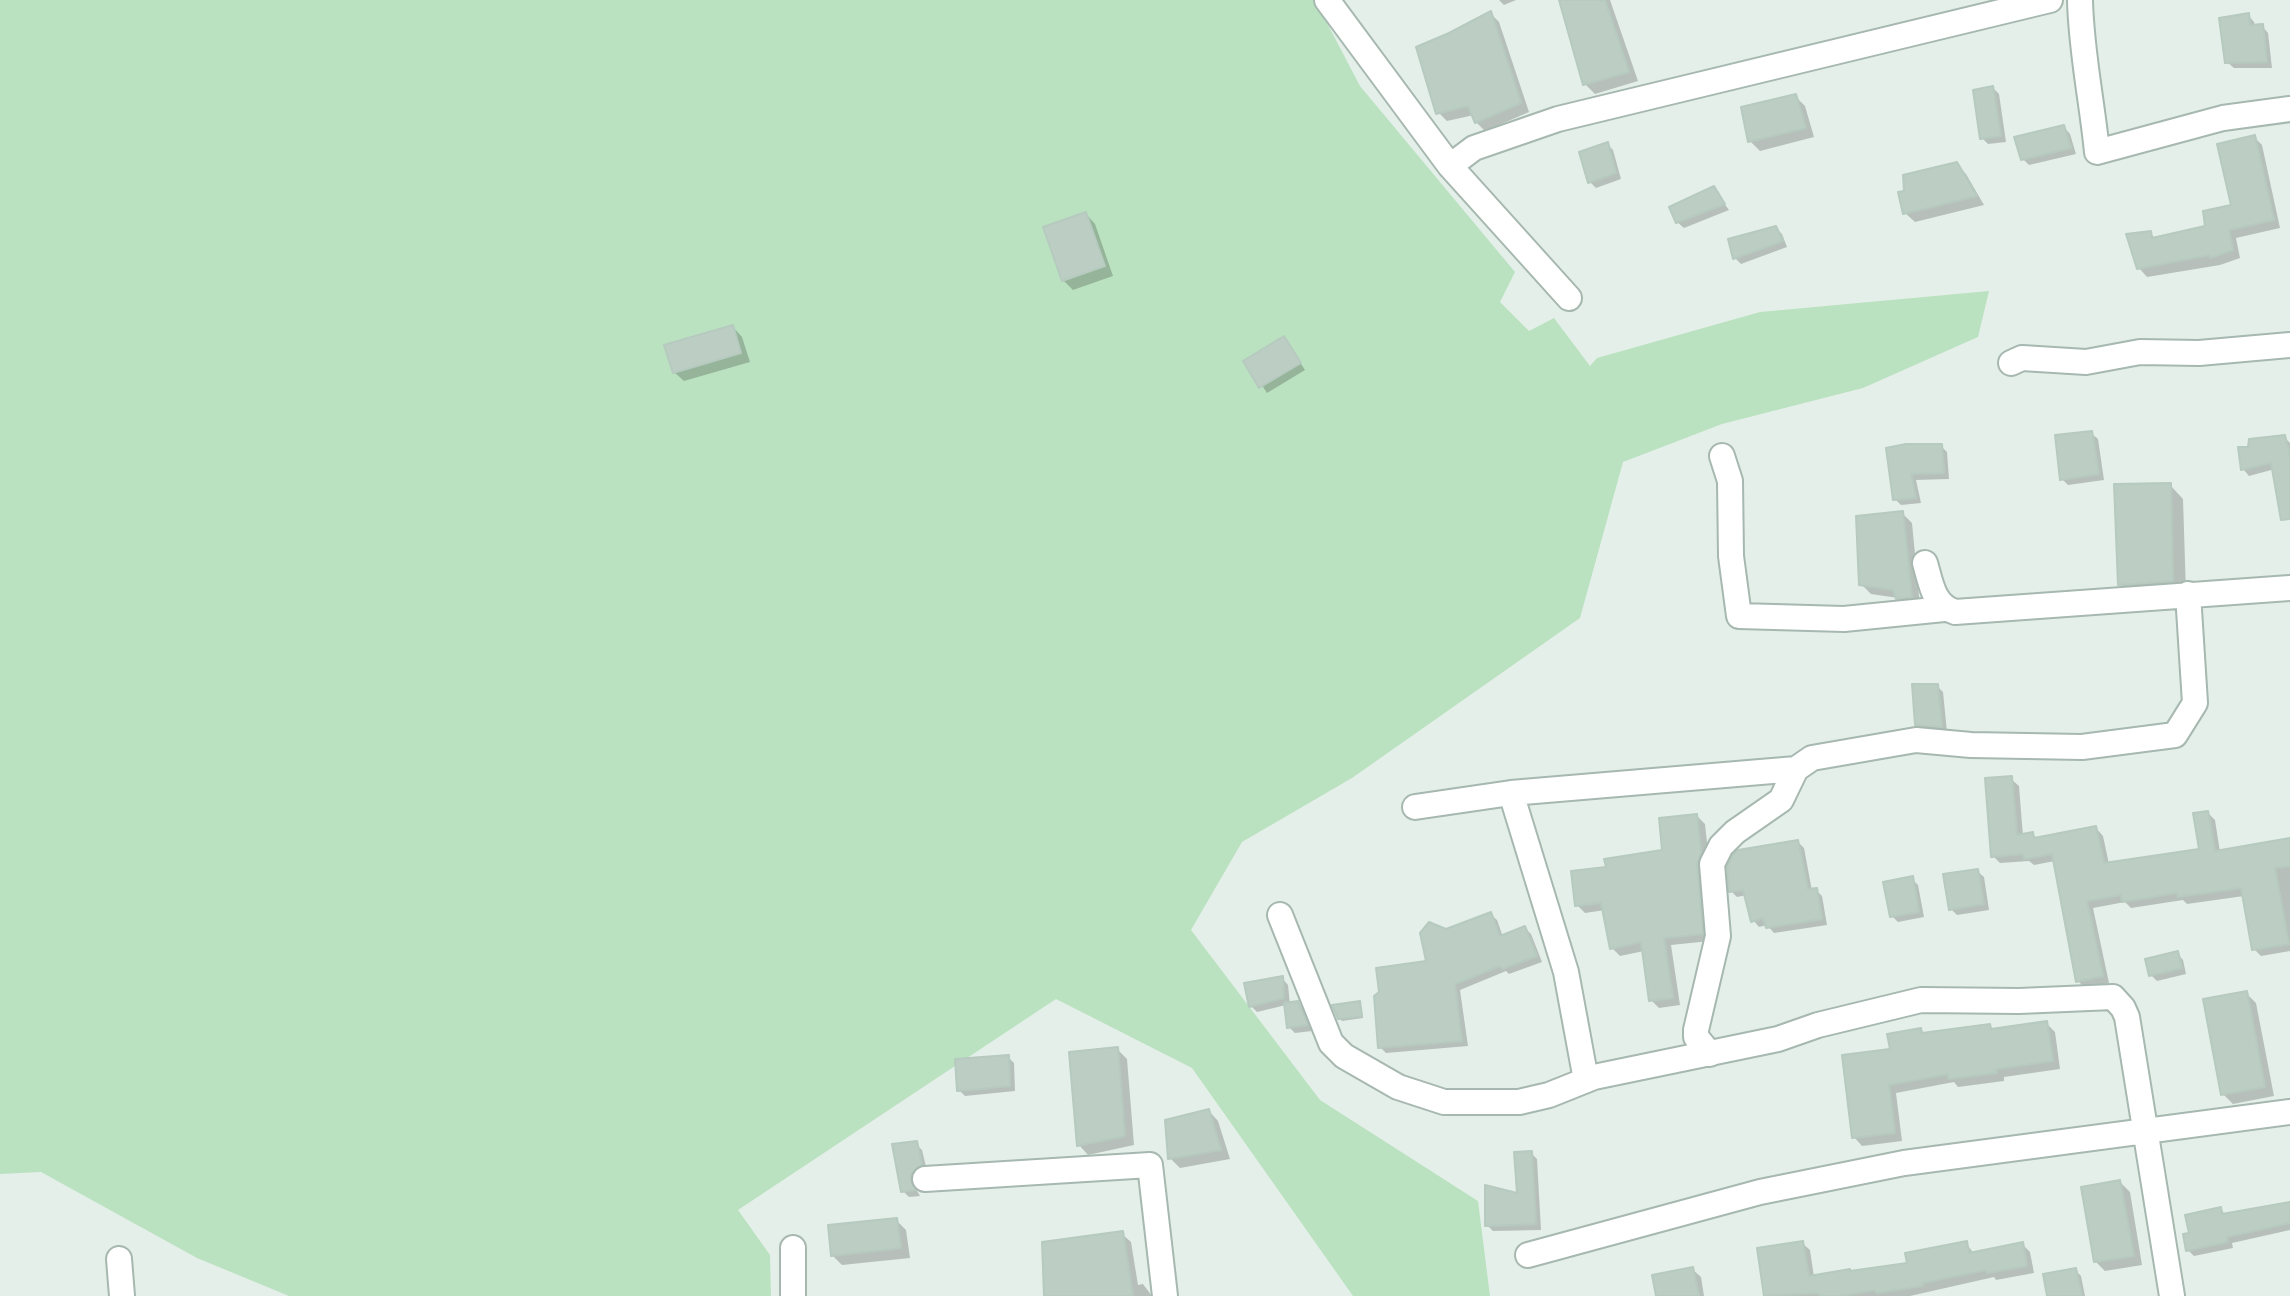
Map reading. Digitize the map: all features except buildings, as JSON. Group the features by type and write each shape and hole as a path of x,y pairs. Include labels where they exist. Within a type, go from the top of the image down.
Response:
{"street":[{"path":"1327,0 1450,166 1569,298"},
{"path":"1450,166 1474,148 1558,119 2050,0"},
{"path":"2080,0 2081,33 2097,152 2223,118 2290,109"},
{"path":"2011,363 2022,358 2086,362 2140,352 2199,353 2290,345"},
{"path":"1722,456 1730,481 1731,556 1739,616 1844,619 1944,609 1975,612 2290,588"},
{"path":"1925,563 1935,597 1944,609"},
{"path":"1710,1054 1696,1037 1696,1030 1718,936 1712,864 1721,846 1735,832 1781,800 1796,769 1812,758 1916,740 1971,745 2082,747 2175,735 2195,703 2188,594"},
{"path":"1415,807 1511,793 1796,769"},
{"path":"1511,793 1566,972 1586,1080"},
{"path":"1280,915 1331,1043 1344,1056 1398,1087 1444,1102 1519,1102 1549,1095 1586,1080 1794,1035 1818,1025 1921,1000 2019,1001 2113,997 2127,1017 2172,1296"},
{"path":"1528,1255 1760,1192 1904,1163 2290,1112"},
{"path":"925,1179 1150,1165 1165,1296"},
{"path":"793,1248 793,1296"},
{"path":"119,1259 122,1296"}],"green space":[{"path":"0,0 1315,0 1360,86 1515,272 1500,302 1529,331 1554,318 1590,366 1597,358 1760,312 1989,291 1978,337 1863,388 1722,424 1623,462 1580,618 1352,778 1242,842 1191,930 1320,1100 1478,1201 1490,1296 1353,1296 1192,1068 1056,999 738,1210 770,1255 771,1296 289,1296 197,1258 41,1172 0,1174"}]}
